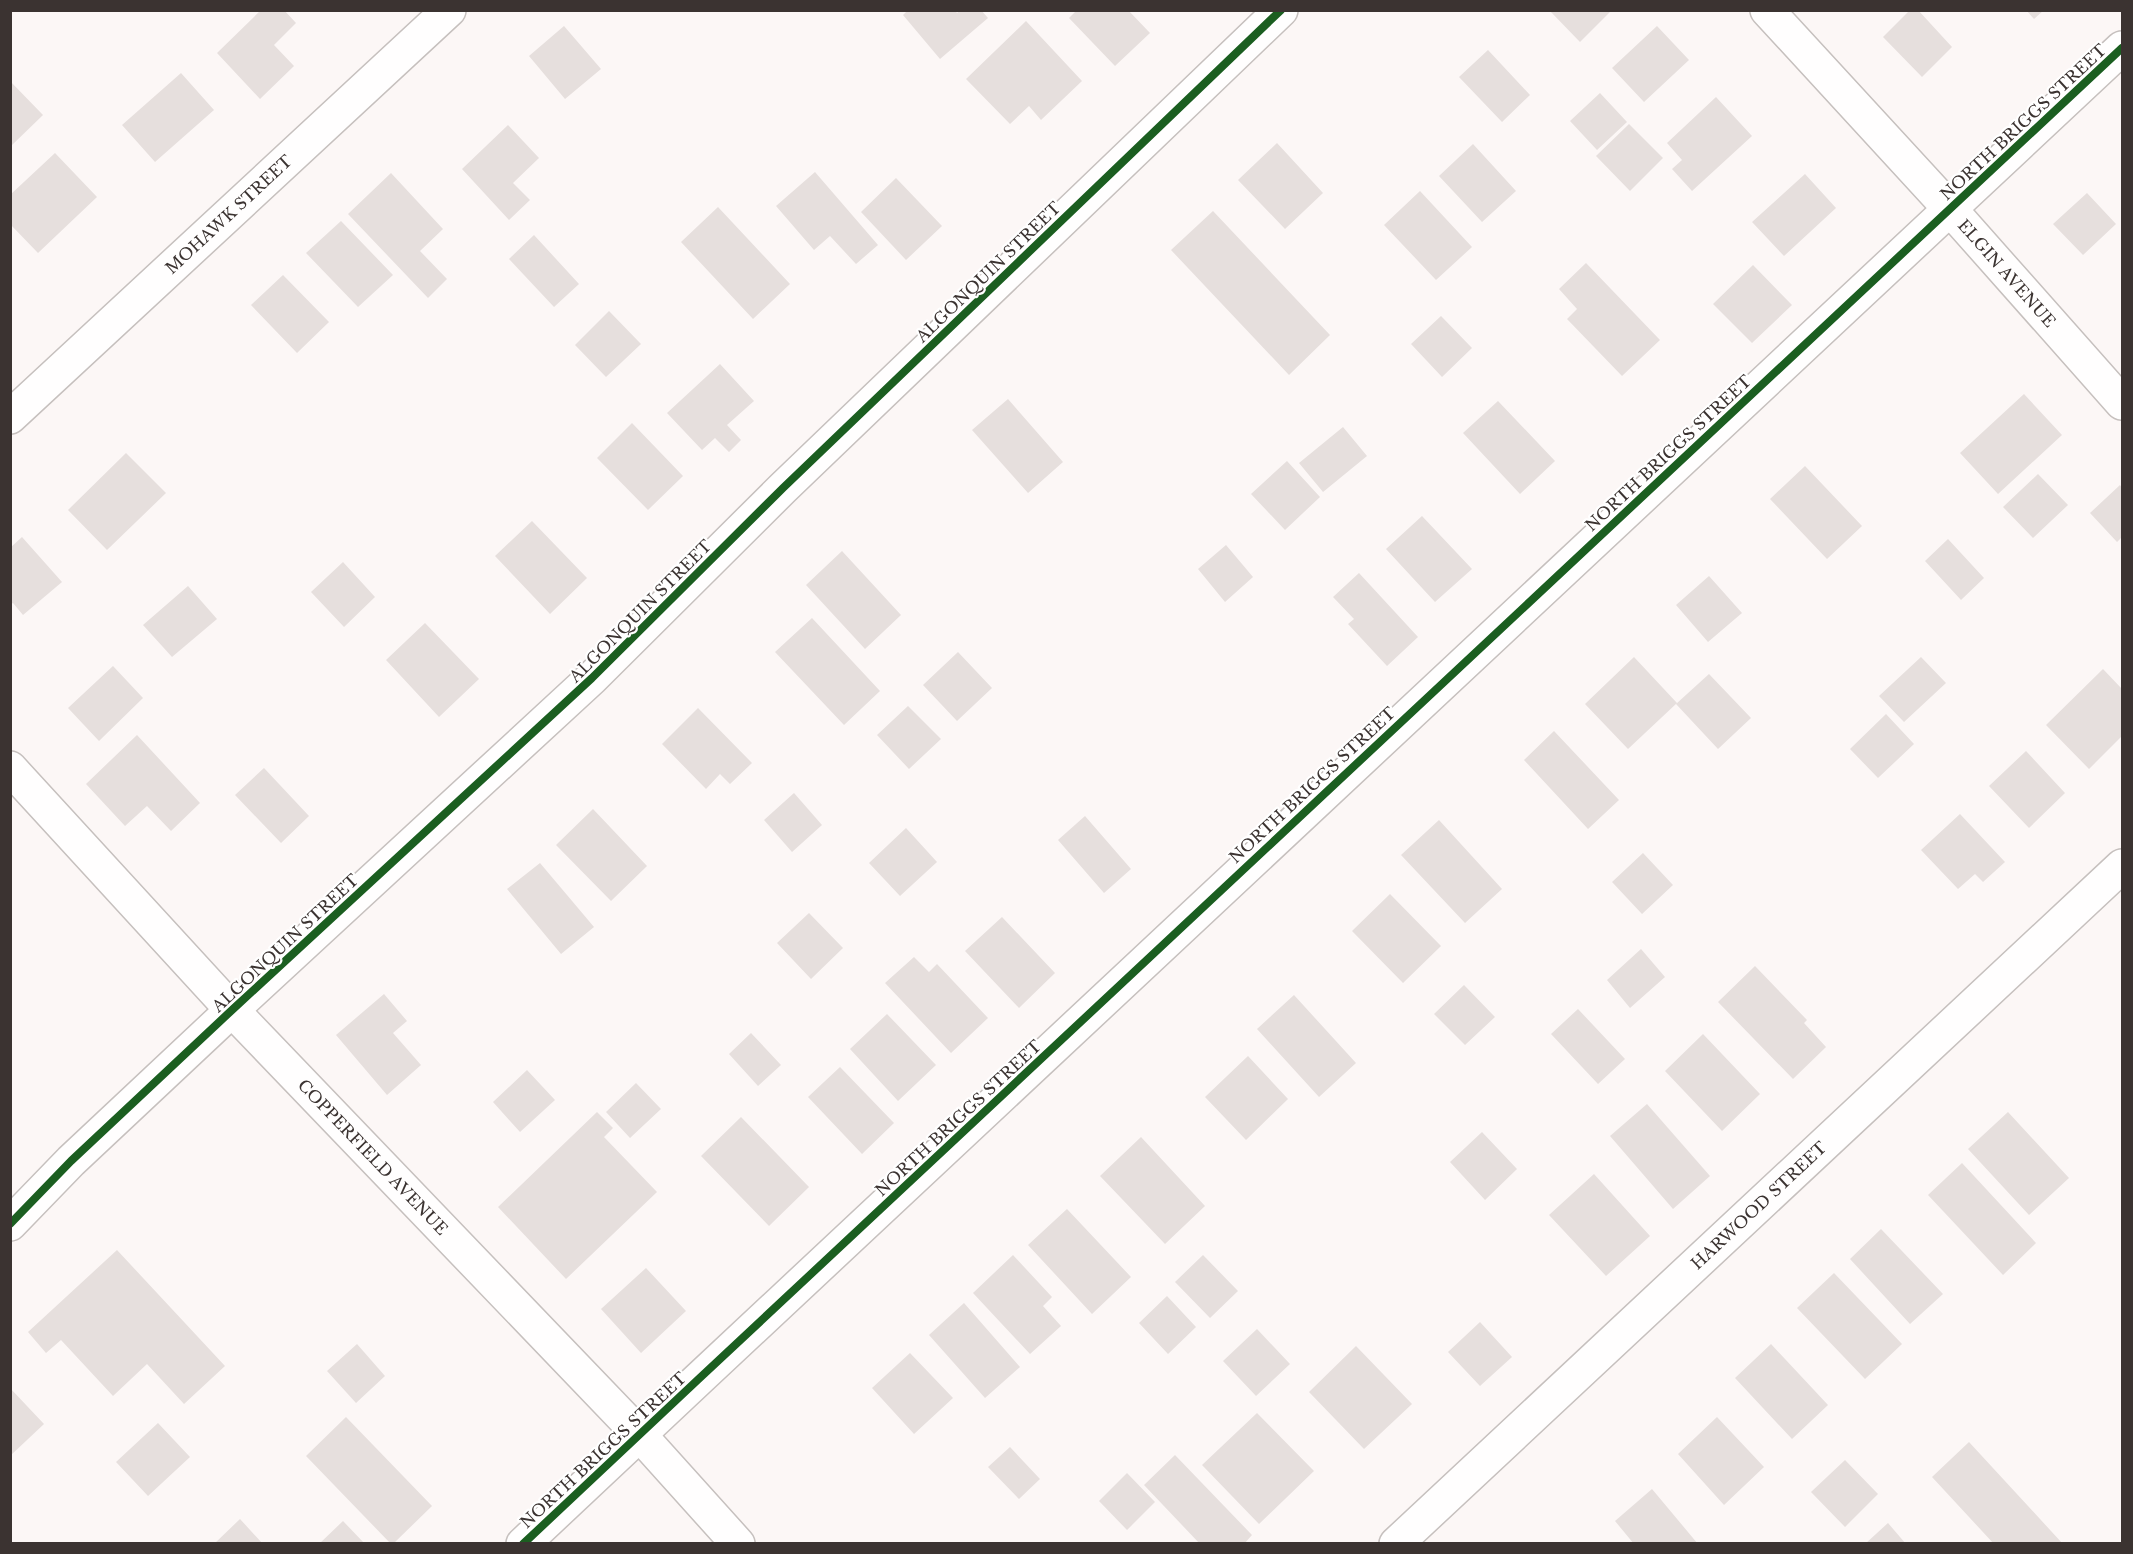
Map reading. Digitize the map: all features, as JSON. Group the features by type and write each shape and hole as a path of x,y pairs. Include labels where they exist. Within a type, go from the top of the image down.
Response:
{"street":[{"name":"MOHAWK STREET","path":"10,417 449,10"},
{"name":"ALGONQUIN STREET","path":"10,1224 71,1161 592,678 783,488 1281,10"},
{"name":"ELGIN AVENUE","path":"1767,10 1950,209 2122,403"},
{"name":"NORTH BRIGGS STREET","path":"523,1544 1315,800 2122,48"},
{"name":"COPPERFIELD AVENUE","path":"10,768 232,1010 639,1434 738,1544"},
{"name":"HARWOOD STREET","path":"1396,1544 2122,866"}],"building":[{"path":"261,10 284,10 296,23 274,45 294,66 260,99 217,53"},
{"path":"908,10 955,10 957,13 960,10 981,10 988,18 940,59 903,15"},
{"path":"1077,10 1128,10 1150,33 1115,66 1069,18"},
{"path":"1549,10 1612,10 1580,42"},
{"path":"1910,10 1918,10 1952,47 1922,77 1883,37"},
{"path":"2026,10 2044,10 2034,19"},
{"path":"1026,21 1082,81 1041,120 1029,106 1010,124 966,79"},
{"path":"564,26 601,69 565,99 529,56"},
{"path":"1657,26 1689,60 1644,102 1612,68"},
{"path":"1488,50 1530,95 1502,122 1459,77"},
{"path":"181,73 214,110 155,162 122,125"},
{"path":"10,81 43,115 10,147"},
{"path":"1600,93 1627,122 1597,150 1570,121"},
{"path":"1716,97 1752,136 1692,191 1672,169 1682,160 1667,143"},
{"path":"1629,124 1663,158 1630,191 1596,156"},
{"path":"508,125 539,158 513,183 530,200 509,220 462,169"},
{"path":"1277,143 1323,193 1285,229 1238,180"},
{"path":"1473,144 1516,191 1482,222 1439,176"},
{"path":"55,153 97,197 38,253 10,224 10,195"},
{"path":"815,172 878,245 856,264 830,236 814,250 776,206"},
{"path":"391,173 443,229 420,251 447,279 428,298 348,214"},
{"path":"1805,174 1836,208 1784,256 1752,222"},
{"path":"896,178 942,226 906,260 861,212"},
{"path":"1420,191 1472,247 1436,280 1384,225"},
{"path":"2087,193 2116,224 2083,255 2053,224"},
{"path":"718,207 790,284 753,319 681,242"},
{"path":"1213,211 1330,335 1289,375 1171,250"},
{"path":"341,221 393,275 358,307 306,253"},
{"path":"534,235 579,284 554,307 509,259"},
{"path":"1586,263 1660,340 1622,376 1567,319 1577,309 1559,289"},
{"path":"1753,265 1792,305 1752,343 1713,304"},
{"path":"283,275 329,322 297,353 251,305"},
{"path":"609,311 641,344 606,377 575,345"},
{"path":"1441,316 1472,348 1442,377 1411,344"},
{"path":"720,364 754,401 727,425 741,440 729,452 715,438 702,450 667,413"},
{"path":"2024,394 2062,435 1998,494 1960,453"},
{"path":"1008,399 1063,462 1028,493 972,430"},
{"path":"1498,401 1555,461 1520,494 1463,433"},
{"path":"632,423 683,476 648,510 597,458"},
{"path":"1343,427 1367,456 1323,492 1299,463"},
{"path":"126,453 166,493 107,550 68,510"},
{"path":"1287,461 1320,497 1285,530 1251,494"},
{"path":"1805,466 1862,526 1827,559 1770,499"},
{"path":"2038,474 2068,505 2033,538 2003,507"},
{"path":"2120,485 2122,488 2122,537 2117,542 2090,513"},
{"path":"1422,516 1472,569 1435,602 1386,549"},
{"path":"532,521 587,578 550,614 495,556"},
{"path":"22,537 62,582 23,615 13,603 10,605 10,548"},
{"path":"1948,539 1984,578 1961,600 1925,561"},
{"path":"1226,545 1253,577 1225,602 1198,569"},
{"path":"842,551 901,615 865,649 806,585"},
{"path":"343,562 375,597 344,627 311,592"},
{"path":"1359,573 1418,637 1387,666 1348,624 1354,619 1333,597"},
{"path":"1709,576 1742,613 1708,642 1676,605"},
{"path":"188,586 217,619 172,657 143,625"},
{"path":"812,618 880,691 844,725 775,652"},
{"path":"425,623 479,679 439,717 386,660"},
{"path":"958,652 992,688 957,721 923,685"},
{"path":"1634,657 1677,703 1628,749 1585,704"},
{"path":"1921,657 1946,683 1904,722 1879,696"},
{"path":"113,666 143,698 99,741 68,708"},
{"path":"2103,669 2122,689 2122,736 2089,769 2046,725"},
{"path":"1709,674 1751,718 1718,749 1676,704"},
{"path":"908,706 941,739 909,769 877,735"},
{"path":"698,708 752,763 730,784 720,774 706,789 662,744"},
{"path":"1886,714 1914,744 1878,778 1850,749"},
{"path":"1554,731 1619,800 1588,829 1524,760"},
{"path":"137,735 200,803 171,831 147,806 125,826 86,784"},
{"path":"2026,751 2065,793 2029,828 1989,786"},
{"path":"264,768 309,816 281,843 235,795"},
{"path":"794,793 822,825 792,852 764,820"},
{"path":"593,809 647,866 611,901 556,845"},
{"path":"1960,814 2005,862 1983,882 1975,874 1958,889 1921,850"},
{"path":"1085,816 1131,869 1104,893 1058,840"},
{"path":"1439,820 1502,889 1465,923 1401,855"},
{"path":"906,828 937,862 900,896 869,863"},
{"path":"1643,853 1673,885 1642,914 1612,882"},
{"path":"540,863 594,927 561,954 507,889"},
{"path":"1390,894 1441,946 1403,983 1352,931"},
{"path":"809,913 843,948 811,979 777,943"},
{"path":"1002,917 1055,973 1019,1008 965,951"},
{"path":"1641,949 1665,977 1630,1008 1607,980"},
{"path":"914,957 929,972 937,964 988,1018 951,1053 885,983"},
{"path":"1755,966 1807,1020 1804,1023 1826,1047 1793,1079 1718,1002"},
{"path":"1464,985 1495,1017 1465,1045 1434,1014"},
{"path":"384,994 407,1021 393,1033 421,1065 387,1095 336,1035"},
{"path":"1294,995 1356,1063 1319,1097 1257,1029"},
{"path":"1578,1009 1625,1059 1598,1084 1551,1034"},
{"path":"887,1014 936,1065 898,1101 850,1049"},
{"path":"751,1033 781,1065 758,1086 729,1054"},
{"path":"1703,1034 1760,1094 1722,1131 1665,1071"},
{"path":"1248,1056 1288,1099 1246,1140 1205,1097"},
{"path":"840,1067 894,1123 862,1154 808,1097"},
{"path":"527,1070 555,1100 520,1132 493,1102"},
{"path":"636,1083 661,1109 630,1138 606,1112"},
{"path":"1647,1104 1710,1176 1673,1209 1610,1136"},
{"path":"597,1112 613,1128 604,1137 657,1192 566,1279 498,1207"},
{"path":"2008,1112 2069,1178 2029,1215 1968,1149"},
{"path":"741,1117 809,1187 769,1226 701,1156"},
{"path":"1482,1132 1517,1169 1485,1200 1450,1162"},
{"path":"1141,1137 1205,1206 1165,1244 1100,1176"},
{"path":"1962,1163 2036,1243 2003,1275 1928,1195"},
{"path":"1594,1174 1650,1236 1606,1276 1549,1215"},
{"path":"1067,1209 1131,1277 1092,1314 1028,1245"},
{"path":"1881,1229 1943,1294 1910,1324 1850,1259"},
{"path":"117,1250 225,1366 184,1404 147,1364 113,1396 61,1340 46,1353 28,1332"},
{"path":"1013,1255 1052,1297 1043,1306 1061,1326 1030,1354 973,1293"},
{"path":"1203,1255 1238,1291 1210,1318 1175,1282"},
{"path":"646,1268 686,1311 641,1353 601,1309"},
{"path":"1834,1273 1902,1344 1865,1379 1797,1308"},
{"path":"1167,1296 1196,1327 1168,1354 1139,1323"},
{"path":"964,1303 1020,1367 985,1398 929,1335"},
{"path":"1480,1322 1512,1357 1480,1386 1448,1352"},
{"path":"1257,1329 1290,1364 1256,1396 1223,1361"},
{"path":"357,1344 385,1376 356,1403 327,1371"},
{"path":"1771,1344 1828,1405 1792,1439 1735,1378"},
{"path":"1356,1346 1412,1404 1364,1449 1309,1392"},
{"path":"910,1353 953,1398 914,1434 872,1388"},
{"path":"10,1388 44,1424 10,1456"},
{"path":"1257,1413 1314,1471 1259,1524 1202,1465"},
{"path":"346,1417 432,1506 393,1544 306,1456"},
{"path":"1717,1417 1764,1467 1724,1505 1678,1454"},
{"path":"158,1423 190,1457 148,1496 116,1462"},
{"path":"1969,1442 2063,1544 1994,1544 1932,1477"},
{"path":"1010,1447 1040,1479 1019,1499 988,1467"},
{"path":"1175,1455 1252,1535 1244,1544 1200,1544 1144,1485"},
{"path":"1845,1460 1878,1494 1845,1527 1811,1492"},
{"path":"1127,1473 1155,1502 1127,1530 1099,1501"},
{"path":"1652,1489 1698,1544 1634,1544 1615,1521"},
{"path":"240,1519 263,1544 214,1544"},
{"path":"343,1521 365,1544 319,1544"},
{"path":"1888,1523 1906,1544 1865,1544"}],"cycle path":[{"path":"10,1224 71,1161 592,678 783,488 1281,10"},
{"path":"523,1544 2122,48"}]}
